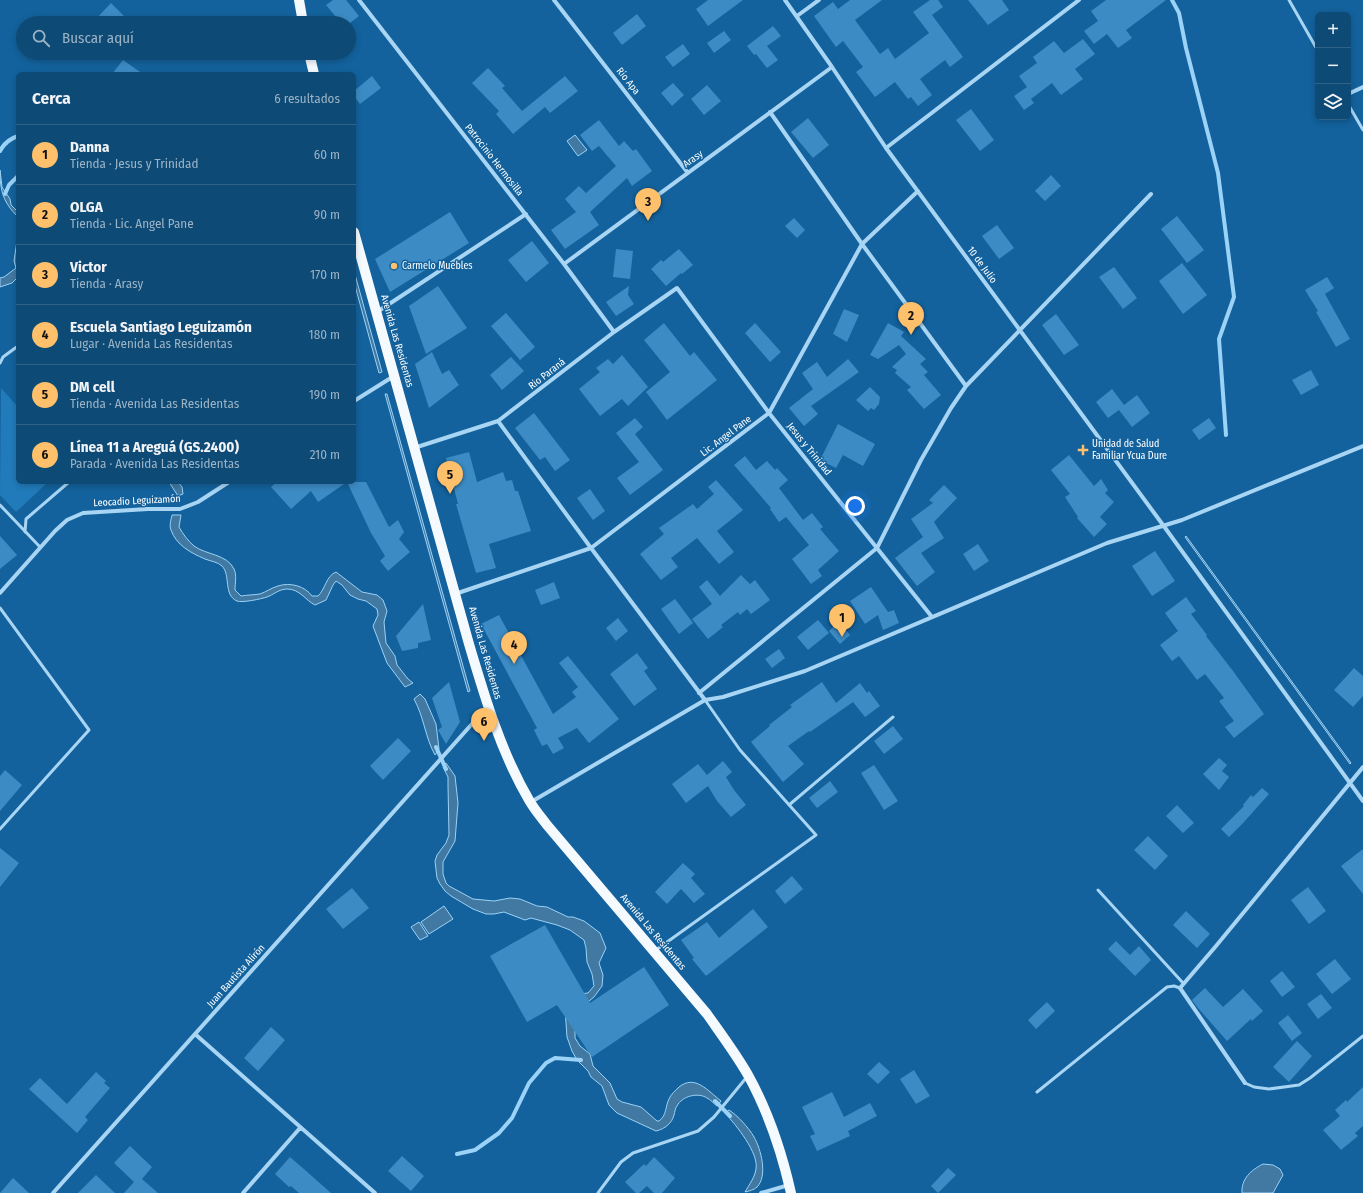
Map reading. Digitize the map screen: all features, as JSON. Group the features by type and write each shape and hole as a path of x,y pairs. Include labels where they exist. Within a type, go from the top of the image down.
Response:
{"main road":[{"path":"299,0 302,16"},
{"path":"311,60 314,72"},
{"name":"Avenida Las Residentas","path":"356,239 395,375 413,448 455,594 488,706 505,751 530,802 547,825 707,1014 730,1047 748,1076 765,1111 790,1189"}],"street":[{"name":"Patrocinio Hermosilla","path":"359,0 526,214 614,332"},
{"name":"Rio Apa","path":"554,0 688,173"},
{"name":"10 de Julio","path":"785,0 886,148 1163,525 1363,801"},
{"path":"797,16 819,0"},
{"path":"886,148 1079,0"},
{"name":"Arasy","path":"564,264 832,67"},
{"path":"1351,93 1363,87"},
{"path":"770,112 862,244 966,386"},
{"name":"Lic. Angel Pane","path":"455,594 591,548 769,413 862,244 918,191"},
{"path":"699,692 877,548 921,460 951,408 966,386 1151,194"},
{"path":"377,312 526,214"},
{"name":"Jesus y Trinidad","path":"677,288 769,413 932,617"},
{"name":"Rio Paraná","path":"413,448 498,421 614,332 677,288"},
{"path":"356,400 395,375"},
{"path":"498,421 705,700"},
{"path":"530,802 705,700 723,697 805,672 1107,543 1182,520 1363,446"},
{"name":"Leocadio Leguizamón","path":"0,593 55,531 67,520 83,513 148,509 180,509 198,502 226,484"},
{"name":"Juan Bautista Alirón","path":"53,1193 488,706"},
{"path":"1245,1083 1180,988 1363,767"},
{"path":"195,1034 375,1193"},
{"path":"243,1193 300,1128"},
{"path":"761,1193 790,1189"}],"lane":[{"path":"1289,0 1316,48"},
{"path":"1351,109 1363,130"},
{"path":"0,363 3,357 16,347"},
{"path":"25,532 26,519 67,484"},
{"path":"0,505 40,548"},
{"path":"0,608 89,730 0,830"},
{"path":"654,952 816,835 740,750 705,700"},
{"path":"789,805 893,717"},
{"path":"1098,890 1183,984"},
{"path":"1038,1092 1167,987 1174,986 1180,988"},
{"path":"1245,1083 1254,1087 1269,1089 1299,1085 1363,1036"},
{"path":"598,1193 621,1162 633,1154 698,1131 714,1117 748,1076"}],"shaded area":[{"path":"575,135 587,150 578,156 567,141"},
{"path":"0,170 2,187 10,199 11,205 16,210 16,215 3,196"},
{"path":"16,248 16,268 14,261"},
{"path":"16,268 16,279 12,283 0,287 0,278 4,277"},
{"path":"356,278 382,372 379,373 356,289"},
{"path":"1,388 16,405 16,484 46,484 16,512 0,495"},
{"path":"385,394 387,394 470,691 468,692"},
{"path":"170,484 180,484 182,487 183,494 178,496"},
{"path":"172,515 181,515 179,527 194,546 226,560 231,564 234,569 236,579 235,590 241,596 260,594 275,587 287,584 301,587 312,596 318,596 330,577 336,572 362,592 377,595 383,600 387,611 384,622 386,643 395,656 397,665 413,683 405,687 387,663 373,626 378,615 377,609 366,601 350,595 342,585 336,581 326,600 315,605 292,589 281,590 260,599 237,601 228,590 225,570 222,566 194,554 176,540 170,528"},
{"path":"1186,536 1351,763 1350,764 1185,537"},
{"path":"420,694 425,699 436,724 439,749 435,755 414,699"},
{"path":"446,763 455,776 458,803 455,841 443,862 443,874 446,883 473,899 494,901 510,898 520,899 537,906 547,907 568,917 573,917 584,921 600,933 606,948 599,963 603,975 602,986 594,997 583,1006 575,1031 575,1038 580,1046 590,1054 593,1066 610,1083 617,1099 622,1102 641,1107 657,1121 662,1119 671,1096 685,1083 690,1082 701,1085 721,1101 717,1106 703,1096 695,1095 686,1097 676,1107 670,1123 662,1129 656,1131 617,1113 609,1105 602,1086 591,1077 588,1071 577,1060 567,1037 565,1008 580,994 588,993 594,986 592,974 587,962 584,940 570,930 557,925 531,918 525,920 504,912 486,914 473,909 445,891 437,878 435,861 449,835 448,777 443,767"},
{"path":"444,906 453,919 429,934 421,922"},
{"path":"419,922 428,936 420,940 411,927"},
{"path":"729,1110 739,1118 752,1133 757,1142 761,1155 763,1170 760,1182 756,1188 745,1192 752,1181 756,1169 756,1162 746,1140 725,1113"},
{"path":"1263,1164 1273,1165 1280,1169 1283,1175 1273,1193 1242,1193 1245,1179 1251,1172"}],"building":[{"path":"333,0 346,0 359,16 356,18 356,16 335,16 326,5"},
{"path":"708,0 743,0 708,26 696,9"},
{"path":"850,0 882,0 855,20 880,54 888,48 895,59 929,33 913,12 930,0 938,0 943,7 932,15 963,57 950,67 945,60 920,79 932,95 918,106 911,97 908,99 895,82 875,97 856,72 863,67 843,41 836,47 814,16 833,2 838,9"},
{"path":"968,0 1002,0 1009,10 988,25"},
{"path":"1106,0 1166,0 1126,30 1132,38 1118,48 1107,34 1094,44 1084,31 1098,21 1091,11"},
{"path":"111,3 124,16 99,16"},
{"path":"637,14 646,26 622,45 613,33"},
{"path":"773,26 781,36 767,46 778,60 767,68 756,54 754,55 747,46"},
{"path":"724,31 731,40 714,53 707,43"},
{"path":"1083,39 1095,54 1075,69 1083,79 1061,95 1052,83 1031,99 1034,103 1024,110 1014,96 1027,87 1019,76 1037,63 1033,57 1054,41 1064,53"},
{"path":"683,44 690,54 673,67 665,57"},
{"path":"123,60 140,72 114,72"},
{"path":"488,68 505,86 502,88 522,111 565,76 578,91 550,113 545,107 513,134 496,114 499,111 472,83"},
{"path":"372,76 381,88 360,104 356,99 356,89"},
{"path":"673,83 684,95 672,106 661,93"},
{"path":"707,85 721,101 704,115 691,99"},
{"path":"971,109 994,140 980,151 956,120"},
{"path":"808,118 829,145 813,158 791,132"},
{"path":"599,120 619,146 624,141 633,151 636,149 652,171 632,186 627,178 590,212 599,225 565,249 551,230 576,212 565,199 579,186 586,193 616,166 599,146 592,151 580,135"},
{"path":"1051,175 1061,186 1045,201 1035,191"},
{"path":"450,212 469,243 390,292 375,259"},
{"path":"1177,216 1204,250 1187,263 1161,229"},
{"path":"794,218 805,230 797,238 785,226"},
{"path":"997,225 1014,248 999,259 982,236"},
{"path":"532,241 549,263 526,282 508,260"},
{"path":"616,249 633,251 630,279 613,277"},
{"path":"679,249 693,265 666,286 651,269 661,260 663,262"},
{"path":"1182,263 1207,295 1183,314 1159,281"},
{"path":"1114,267 1137,298 1123,309 1099,277"},
{"path":"1327,277 1334,288 1325,294 1350,339 1336,347 1316,312 1318,311 1305,290"},
{"path":"438,286 467,328 426,354 409,306"},
{"path":"629,286 628,295 634,304 616,316 606,302"},
{"path":"844,309 859,315 847,342 833,334"},
{"path":"506,313 535,347 520,360 491,326"},
{"path":"1056,314 1079,345 1064,355 1042,325"},
{"path":"664,323 690,356 694,352 717,380 667,420 646,392 670,372 644,340"},
{"path":"755,323 781,352 770,362 745,333"},
{"path":"888,323 904,332 901,336 926,359 920,364 928,372 924,375 941,395 924,409 907,390 911,387 895,373 897,370 892,367 906,354 899,345 878,359 870,355"},
{"path":"432,352 442,374 449,370 459,385 429,408 415,364"},
{"path":"622,355 648,387 628,406 622,399 600,416 579,389 600,372 596,368 608,359 613,364"},
{"path":"511,357 524,371 502,390 490,375"},
{"path":"848,359 859,372 811,406 818,414 804,426 789,408 813,389 802,373 817,362 827,377"},
{"path":"1311,370 1319,385 1301,395 1292,380"},
{"path":"870,387 880,397 879,404 874,410 871,408 868,411 856,400"},
{"path":"1112,389 1124,405 1137,395 1150,413 1132,427 1119,410 1108,418 1096,402"},
{"path":"534,413 570,460 555,471 545,457 540,460 515,428"},
{"path":"635,418 643,427 635,434 663,470 630,495 617,478 639,462 616,433"},
{"path":"1209,418 1216,428 1199,440 1192,430"},
{"path":"838,424 875,444 863,466 843,455 836,468 820,460"},
{"path":"469,452 477,482 503,472 506,481 512,480 515,491 518,491 531,531 489,544 496,568 476,573 456,504 458,504 446,458"},
{"path":"1069,455 1094,486 1101,479 1108,490 1105,493 1114,502 1100,517 1107,524 1094,537 1077,518 1078,517 1065,497 1070,494 1051,470"},
{"path":"745,456 756,470 767,461 775,470 777,468 788,480 779,488 803,520 812,513 823,527 820,529 839,551 818,570 822,576 811,584 792,559 809,545 786,517 779,522 770,509 771,508 734,465"},
{"path":"716,480 743,510 717,531 734,552 719,564 697,538 671,558 678,567 661,580 640,554 664,534 659,528 693,504 697,509 714,494 708,487"},
{"path":"366,482 389,527 398,520 404,532 399,539 410,552 388,571 380,561 385,556 371,533 348,484"},
{"path":"275,484 344,484 318,502 311,491 291,509 271,487"},
{"path":"944,485 957,498 934,522 944,538 921,553 935,572 917,586 895,558 923,537 911,519 933,503 929,500"},
{"path":"590,489 605,511 593,520 577,498"},
{"path":"0,536 17,555 0,569"},
{"path":"978,544 989,561 974,571 963,554"},
{"path":"1155,551 1175,581 1152,596 1132,566"},
{"path":"741,575 750,584 755,580 770,600 751,614 747,609 740,615 738,612 721,625 723,627 708,639 692,619 712,604 699,587 707,580 720,596"},
{"path":"554,582 560,598 541,605 535,590"},
{"path":"871,587 888,612 894,610 899,623 883,630 878,615 865,624 850,601"},
{"path":"1186,597 1196,611 1191,614 1264,714 1234,738 1225,727 1234,721 1219,701 1224,698 1205,674 1197,680 1179,656 1172,661 1160,645 1178,631 1165,613"},
{"path":"675,599 693,623 679,634 661,609"},
{"path":"423,604 431,640 418,643 418,648 402,651 396,636"},
{"path":"499,615 553,714 576,697 572,692 578,687 559,663 568,656 619,719 589,743 577,728 558,738 564,748 553,754 547,744 542,746 534,730 537,728 481,624"},
{"path":"618,618 628,631 616,641 606,628"},
{"path":"818,620 829,633 808,650 797,637"},
{"path":"839,622 850,635 840,644 829,631"},
{"path":"779,649 785,658 772,668 765,659"},
{"path":"637,653 648,668 644,671 657,689 634,706 610,674"},
{"path":"1354,668 1363,676 1363,696 1353,707 1334,690"},
{"path":"449,682 460,722 446,744 438,730 442,727 432,698"},
{"path":"822,682 836,703 860,683 867,693 869,691 880,706 865,717 853,702 788,746 804,764 783,782 751,742 770,726 769,725 792,707 790,705"},
{"path":"893,726 903,739 884,754 874,741"},
{"path":"398,738 411,751 383,780 370,766"},
{"path":"1219,758 1227,765 1222,771 1229,777 1219,790 1203,774"},
{"path":"723,761 732,772 726,777 746,805 731,817 717,801 708,786 686,803 672,784 698,764 707,775"},
{"path":"874,765 898,801 884,810 861,773"},
{"path":"5,770 22,785 0,811 0,776"},
{"path":"830,781 838,792 817,808 809,798"},
{"path":"1262,788 1269,794 1229,837 1221,829 1244,806 1243,805 1251,795 1253,797"},
{"path":"1177,805 1194,823 1183,833 1166,816"},
{"path":"1148,836 1168,856 1155,870 1134,850"},
{"path":"0,848 19,863 0,887"},
{"path":"1363,849 1363,894 1341,866"},
{"path":"683,863 695,874 691,878 705,894 694,903 681,889 667,904 655,892"},
{"path":"792,876 803,889 785,904 775,891"},
{"path":"1308,887 1326,911 1309,924 1291,900"},
{"path":"352,888 369,908 343,929 326,909"},
{"path":"753,909 768,927 706,976 692,959 694,958 681,940 707,922 719,938"},
{"path":"1186,911 1210,934 1197,948 1173,925"},
{"path":"545,925 590,1003 644,967 669,1005 592,1057 557,1005 527,1022 490,956"},
{"path":"1116,941 1130,955 1139,946 1151,960 1135,976 1108,949"},
{"path":"1335,959 1351,979 1332,994 1316,974"},
{"path":"1282,971 1295,987 1282,997 1270,981"},
{"path":"1205,988 1223,1007 1243,989 1263,1011 1252,1021 1251,1019 1227,1041 1192,1000"},
{"path":"1321,994 1332,1008 1318,1019 1307,1004"},
{"path":"1047,1002 1055,1011 1036,1029 1028,1020"},
{"path":"1288,1015 1302,1033 1292,1041 1278,1023"},
{"path":"271,1027 285,1040 258,1071 244,1058"},
{"path":"1297,1041 1312,1056 1289,1082 1273,1067"},
{"path":"879,1062 890,1072 878,1084 867,1074"},
{"path":"914,1070 930,1096 916,1104 900,1079"},
{"path":"96,1072 106,1081 104,1083 110,1088 85,1117 88,1120 77,1133 29,1089 40,1078 67,1104"},
{"path":"1363,1087 1363,1126 1355,1133 1358,1136 1341,1150 1323,1130 1340,1116 1335,1110 1346,1100 1347,1102"},
{"path":"832,1092 844,1117 870,1103 877,1116 848,1131 850,1136 817,1151 810,1136 815,1134 802,1107"},
{"path":"130,1146 152,1167 142,1179 158,1193 124,1193 134,1182 114,1163"},
{"path":"402,1156 424,1176 411,1191 388,1171"},
{"path":"290,1157 331,1193 299,1193 291,1186 289,1187 275,1174"},
{"path":"654,1157 675,1178 662,1193 654,1193 647,1186 639,1193 636,1193 625,1182 644,1164 646,1166"},
{"path":"948,1168 956,1175 938,1193 931,1186"},
{"path":"96,1175 115,1193 78,1193"},
{"path":"13,1178 29,1193 0,1193"}],"waterway":[{"path":"1172,0 1179,13 1186,48 1218,173 1234,297 1219,339 1226,435"},
{"path":"0,151 7,142 16,137"},
{"path":"5,194 9,185 16,178"},
{"path":"436,747 446,769"},
{"path":"457,1154 475,1150 499,1133 512,1118 529,1083 546,1063 555,1058 581,1060"},
{"path":"715,1101 730,1116"}],"place":[{"name":"Victor","path":"648,221"},
{"name":"Carmelo Muebles","path":"394,266"},
{"name":"OLGA","path":"911,335"},
{"name":"Unidad de Salud Familiar Ycua Dure","path":"1083,450"},
{"name":"DM cell","path":"450,494"},
{"name":"Danna","path":"842,637"},
{"name":"Escuela Santiago Leguizamón","path":"514,664"},
{"name":"Línea 11 a Areguá (GS.2400)","path":"484,741"}]}
